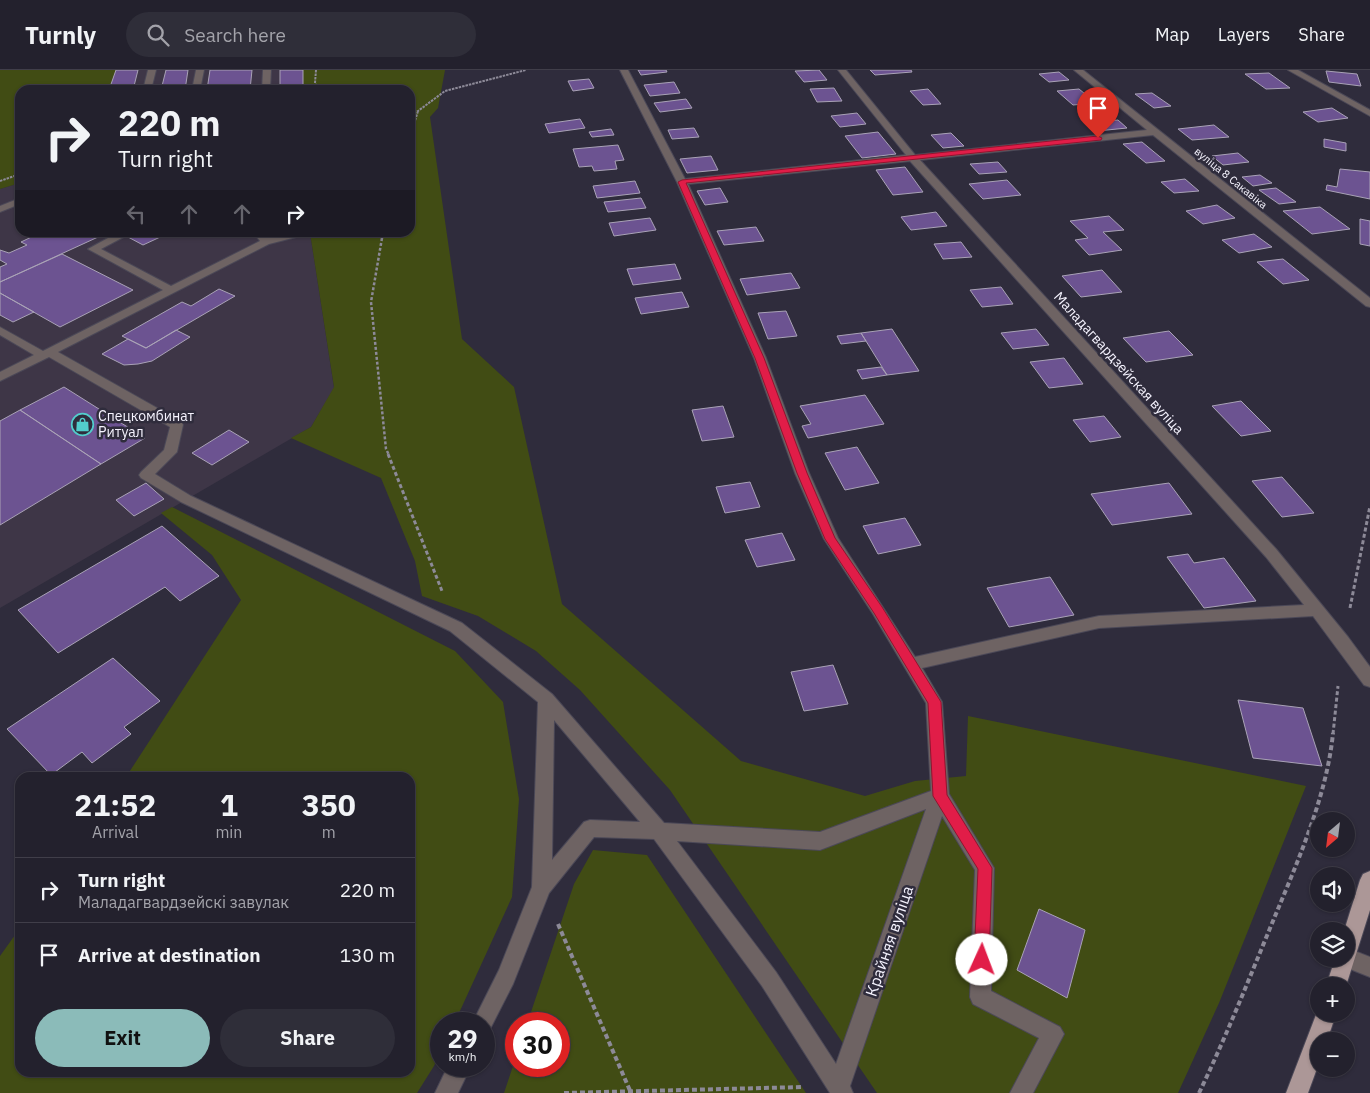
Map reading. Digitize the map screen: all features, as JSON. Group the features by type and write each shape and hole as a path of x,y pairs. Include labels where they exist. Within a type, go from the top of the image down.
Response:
{"main road":[{"path":"1355,931 1370,880"},
{"path":"1297,1093 1323,1022"}],"street":[{"path":"148,85 152,70"},
{"path":"197,85 200,70"},
{"path":"266,85 267,70"},
{"name":"Крайняя вуліца","path":"624,70 682,182 760,358 802,473 830,539 878,610 934,702 940,796 841,1090"},
{"name":"Маладагвардзейская вуліца","path":"842,70 913,158 1271,553 1370,680"},
{"name":"вуліца 8 Сакавіка","path":"1078,70 1370,304"},
{"path":"1292,70 1370,113"},
{"path":"682,182 1154,132"},
{"path":"0,209 15,203"},
{"path":"118,237 93,249 171,290"},
{"path":"262,237 266,242"},
{"path":"0,377 266,242 288,237"},
{"path":"0,330 177,425 170,452 146,475 186,499 456,627 546,699 659,831 768,979 841,1090"},
{"path":"911,664 1099,622 1317,610"},
{"path":"542,887 546,699"},
{"path":"488,1012 506,977 542,887 590,828 820,841 940,796"},
{"name":"Крайняя вуліца","path":"940,796 985,868 980,997 1053,1034 1022,1093"},
{"path":"1355,961 1370,967"},
{"path":"446,1093 454,1077"}],"path":[{"path":"316,70 316,85"},
{"path":"415,112 445,91 526,70"},
{"path":"415,121 418,111"},
{"path":"382,237 370,302 386,450 456,627"},
{"path":"1200,1093 1222,1045 1302,852 1331,759"},
{"path":"542,887 631,1092"},
{"path":"564,1093 841,1090"}],"shaded area":[{"path":"116,70 303,70 303,85 111,85"},
{"path":"15,184 15,237 311,237 334,388 311,427 0,608 0,189"}],"green space":[{"path":"0,70 116,70 111,85 15,85 15,184 0,189"},
{"path":"303,70 445,70 438,108 430,117 462,339 514,387 562,604 741,761 865,796 915,781 966,776 968,716 1306,786 1219,1003 1178,1093 877,1093 670,790 580,690 536,651 478,616 422,596 415,561 381,478 291,438 311,427 334,387 311,237 415,237 415,85 303,85"},
{"path":"172,507 455,651 503,702 519,799 512,897 459,1012 430,1012 430,1072 417,1093 0,1093 0,956 15,935 15,1077 415,1077 415,772 129,772 241,600 212,555 161,513"},
{"path":"593,850 647,855 806,1093 504,1093 509,1077 570,1077 570,1012 531,1012 574,884"}],"building":[{"path":"116,70 138,70 134,85 111,85"},
{"path":"166,70 188,70 186,85 162,85"},
{"path":"210,70 252,70 250,85 208,85"},
{"path":"280,70 303,70 303,85 280,85"},
{"path":"638,70 666,70 667,72 641,75"},
{"path":"819,70 827,80 804,82 795,71"},
{"path":"870,70 911,70 912,72 875,75"},
{"path":"1326,71 1357,74 1361,86 1329,82"},
{"path":"1059,72 1069,80 1049,82 1039,74"},
{"path":"1269,73 1290,88 1266,89 1245,74"},
{"path":"589,79 594,88 573,91 568,81"},
{"path":"674,82 680,93 650,96 644,85"},
{"path":"834,88 842,101 817,102 810,89"},
{"path":"928,89 941,104 923,105 910,91"},
{"path":"1079,89 1096,103 1073,105 1057,91"},
{"path":"1152,93 1171,106 1154,108 1135,94"},
{"path":"686,99 692,108 660,112 654,103"},
{"path":"1332,108 1348,118 1318,122 1303,112"},
{"path":"857,113 866,124 840,127 831,116"},
{"path":"580,119 585,128 549,133 545,124"},
{"path":"1118,120 1127,128 1097,131 1089,123"},
{"path":"1214,125 1229,137 1192,140 1178,129"},
{"path":"694,128 699,137 672,139 668,130"},
{"path":"611,129 614,135 592,137 589,132"},
{"path":"878,132 896,154 862,158 845,136"},
{"path":"951,133 964,146 943,148 931,135"},
{"path":"1324,139 1346,143 1346,151 1324,147"},
{"path":"1142,142 1165,161 1146,163 1123,144"},
{"path":"618,145 624,160 615,161 617,169 594,171 592,166 579,167 573,149"},
{"path":"1238,153 1249,162 1223,165 1212,156"},
{"path":"711,156 718,170 687,173 680,159"},
{"path":"998,162 1007,172 979,174 970,164"},
{"path":"905,167 923,192 893,195 876,170"},
{"path":"1340,169 1370,172 1370,199 1326,190 1327,185 1337,187"},
{"path":"1260,175 1272,183 1253,186 1242,177"},
{"path":"1185,179 1199,191 1174,193 1161,182"},
{"path":"1007,180 1021,195 983,199 969,184"},
{"path":"635,181 640,193 597,198 593,186"},
{"path":"720,188 728,202 705,205 697,191"},
{"path":"1276,188 1296,202 1279,204 1259,190"},
{"path":"641,198 646,208 608,212 604,202"},
{"path":"1217,205 1235,218 1203,224 1186,211"},
{"path":"1320,207 1350,229 1312,234 1283,211"},
{"path":"936,212 947,226 911,230 901,217"},
{"path":"1109,216 1124,230 1103,232 1122,250 1089,255 1075,240 1088,238 1070,221"},
{"path":"650,218 656,230 614,236 609,223"},
{"path":"1360,219 1370,221 1370,246 1360,244"},
{"path":"756,227 764,241 724,245 717,231"},
{"path":"1254,234 1272,247 1239,253 1222,240"},
{"path":"32,237 98,237 0,282 0,267 7,264 0,260 0,250 9,253 27,245 21,242"},
{"path":"128,237 160,237 143,245"},
{"path":"961,242 972,257 943,259 934,244"},
{"path":"62,254 133,290 60,327 0,293 0,282"},
{"path":"1283,259 1309,280 1283,284 1257,262"},
{"path":"675,264 681,279 633,285 627,269"},
{"path":"1102,270 1122,292 1081,297 1062,276"},
{"path":"791,273 800,288 747,295 740,279"},
{"path":"1001,287 1013,304 982,307 970,290"},
{"path":"219,289 235,296 146,348 122,336 182,302 191,306"},
{"path":"682,292 689,307 641,314 635,298"},
{"path":"0,293 34,312 13,322 0,315"},
{"path":"786,311 797,336 768,339 758,313"},
{"path":"892,329 919,371 887,375 861,333"},
{"path":"1036,329 1049,345 1013,349 1001,333"},
{"path":"176,330 190,337 152,361 124,365 102,354 128,339 146,348"},
{"path":"1169,331 1193,355 1146,362 1123,338"},
{"path":"861,333 866,341 841,344 837,336"},
{"path":"1064,358 1083,384 1049,388 1030,362"},
{"path":"881,367 887,375 862,379 857,370"},
{"name":"Спецкомбинат Ритуал","path":"64,387 145,438 101,464 20,410"},
{"path":"865,395 884,424 808,438 802,426 811,424 800,406"},
{"path":"1241,401 1271,431 1241,436 1212,406"},
{"path":"723,406 734,437 702,441 692,410"},
{"path":"20,410 101,464 0,525 0,421"},
{"path":"1104,416 1121,437 1090,442 1073,420"},
{"path":"229,430 249,442 212,465 192,453"},
{"path":"857,447 879,483 845,490 825,453"},
{"path":"1282,477 1314,513 1282,517 1252,481"},
{"path":"750,482 760,507 725,513 716,487"},
{"path":"146,483 164,499 134,516 116,500"},
{"path":"1169,483 1192,514 1112,525 1091,494"},
{"path":"905,518 921,545 878,554 863,526"},
{"path":"162,526 219,576 180,601 165,587 58,653 18,610"},
{"path":"782,533 795,560 757,567 745,540"},
{"path":"1188,554 1194,563 1224,558 1256,601 1204,608 1167,557"},
{"path":"1050,577 1074,615 1009,627 987,588"},
{"path":"113,658 160,701 124,727 131,734 92,763 82,752 55,772 48,772 7,729"},
{"path":"833,665 848,704 804,711 791,672"},
{"path":"1238,700 1303,708 1322,766 1253,758"},
{"path":"1039,909 1085,930 1067,998 1017,970"}],"place":[{"name":"Спецкомбинат Ритуал","path":"82,424"}],"route":[{"path":"982,960 985,868 940,796 934,702 878,610 830,539 802,473 760,358 682,182 1098,138"}]}
